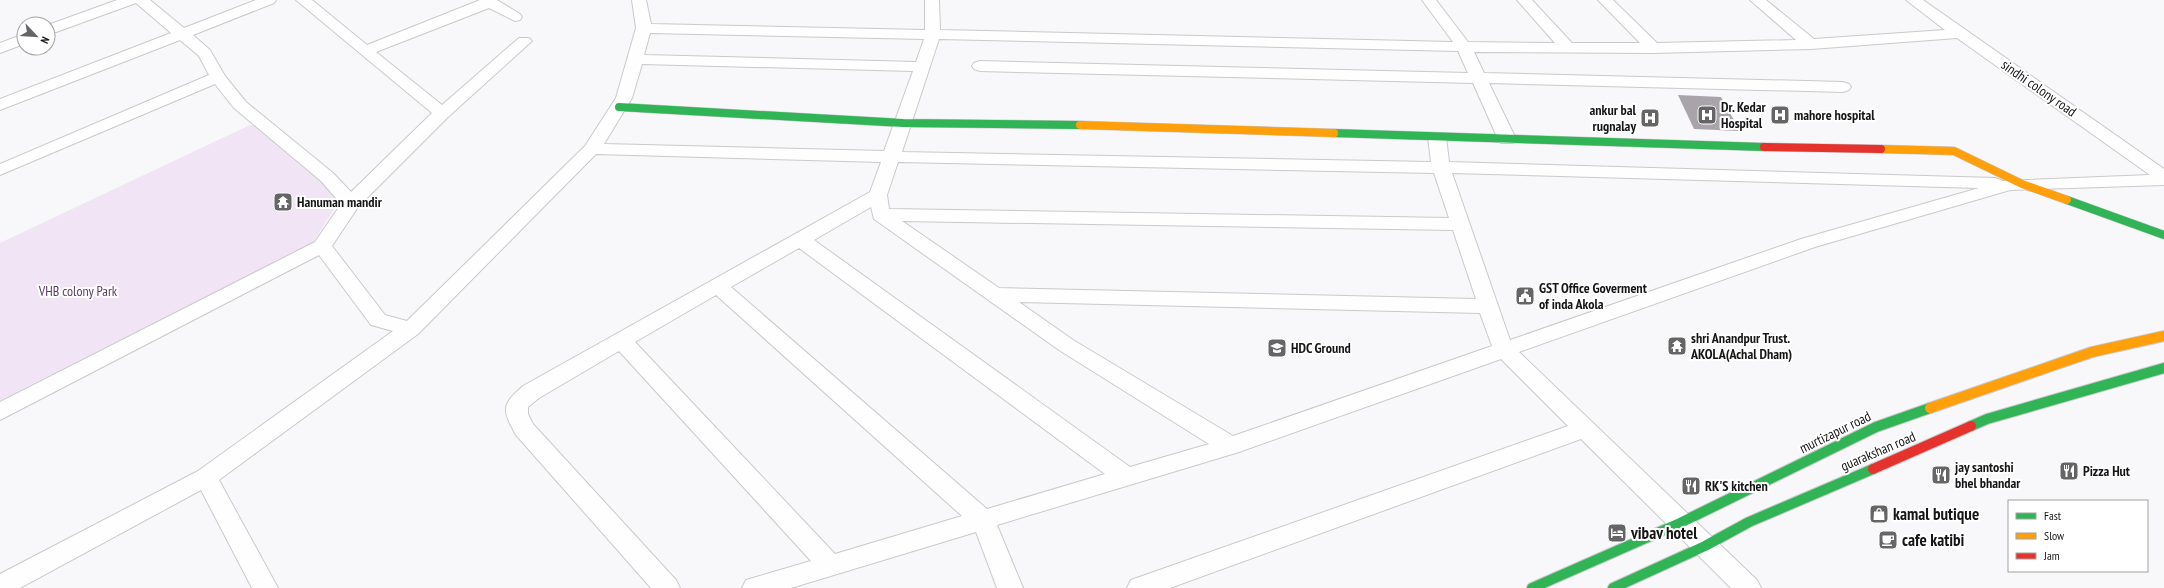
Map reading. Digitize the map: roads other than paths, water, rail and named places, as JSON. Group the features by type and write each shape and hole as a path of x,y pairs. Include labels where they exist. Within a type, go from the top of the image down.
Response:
{"street":[{"path":"56,27 131,0"},
{"path":"141,0 205,53 218,77 240,105 327,177 351,203"},
{"path":"0,105 269,0"},
{"path":"303,0 442,114"},
{"path":"0,586 206,477 411,329 592,149 624,98 644,28 639,0"},
{"path":"932,0 933,35 878,195 881,215 1066,345 1231,446"},
{"path":"1429,0 1464,47 1507,139"},
{"path":"1524,0 1568,48"},
{"path":"1605,0 1653,48"},
{"path":"1757,0 1811,44"},
{"name":"sindhi colony road","path":"1913,0 2164,176"},
{"path":"365,51 488,1 515,17"},
{"path":"644,28 1464,47 1568,48 1653,48 1811,44 1961,34"},
{"path":"0,412 322,246 351,203 442,114 524,41"},
{"path":"0,48 16,42"},
{"path":"636,59 922,67"},
{"path":"980,66 1843,87"},
{"path":"0,170 218,77"},
{"path":"619,107 903,123 1039,124 1437,137 1954,151 2022,184 2164,235"},
{"path":"1437,137 1441,168 1503,349 1748,588"},
{"path":"592,149 891,158 1720,173 2022,184"},
{"path":"755,588 1231,446 1503,349 1808,243 2009,185 2164,180"},
{"path":"667,588 524,429 517,414 517,404 530,392 878,195"},
{"path":"881,215 1460,224"},
{"path":"800,239 1126,477"},
{"path":"322,246 378,320 411,329"},
{"path":"717,285 983,520 1010,588"},
{"path":"995,295 1488,306"},
{"name":"murtizapur road","path":"1532,588 1680,523 1876,427 2092,352 2164,336"},
{"path":"621,340 830,565"},
{"name":"guarakshan road","path":"1613,588 1705,546 1749,522 1987,419 2164,368"},
{"path":"1140,588 1584,429"},
{"path":"206,477 265,588"}],"place":[{"name":"Dr. Kedar Hospital","path":"1707,115"},
{"name":"mahore hospital","path":"1780,115"},
{"name":"ankur bal rugnalay","path":"1650,118"},
{"name":"Hanuman mandir","path":"283,202"},
{"name":"GST Office Goverment of inda Akola","path":"1525,296"},
{"name":"shri Anandpur Trust. AKOLA(Achal Dham)","path":"1677,346"},
{"name":"HDC Ground","path":"1277,348"},
{"name":"Pizza Hut","path":"2069,471"},
{"name":"jay santoshi bhel bhandar","path":"1941,475"},
{"name":"RK'S kitchen","path":"1691,486"},
{"name":"kamal butique","path":"1879,514"},
{"name":"vibav hotel","path":"1617,533"},
{"name":"cafe katibi","path":"1888,540"}],"park label":[{"name":"VHB colony Park","path":"78,291"}]}
